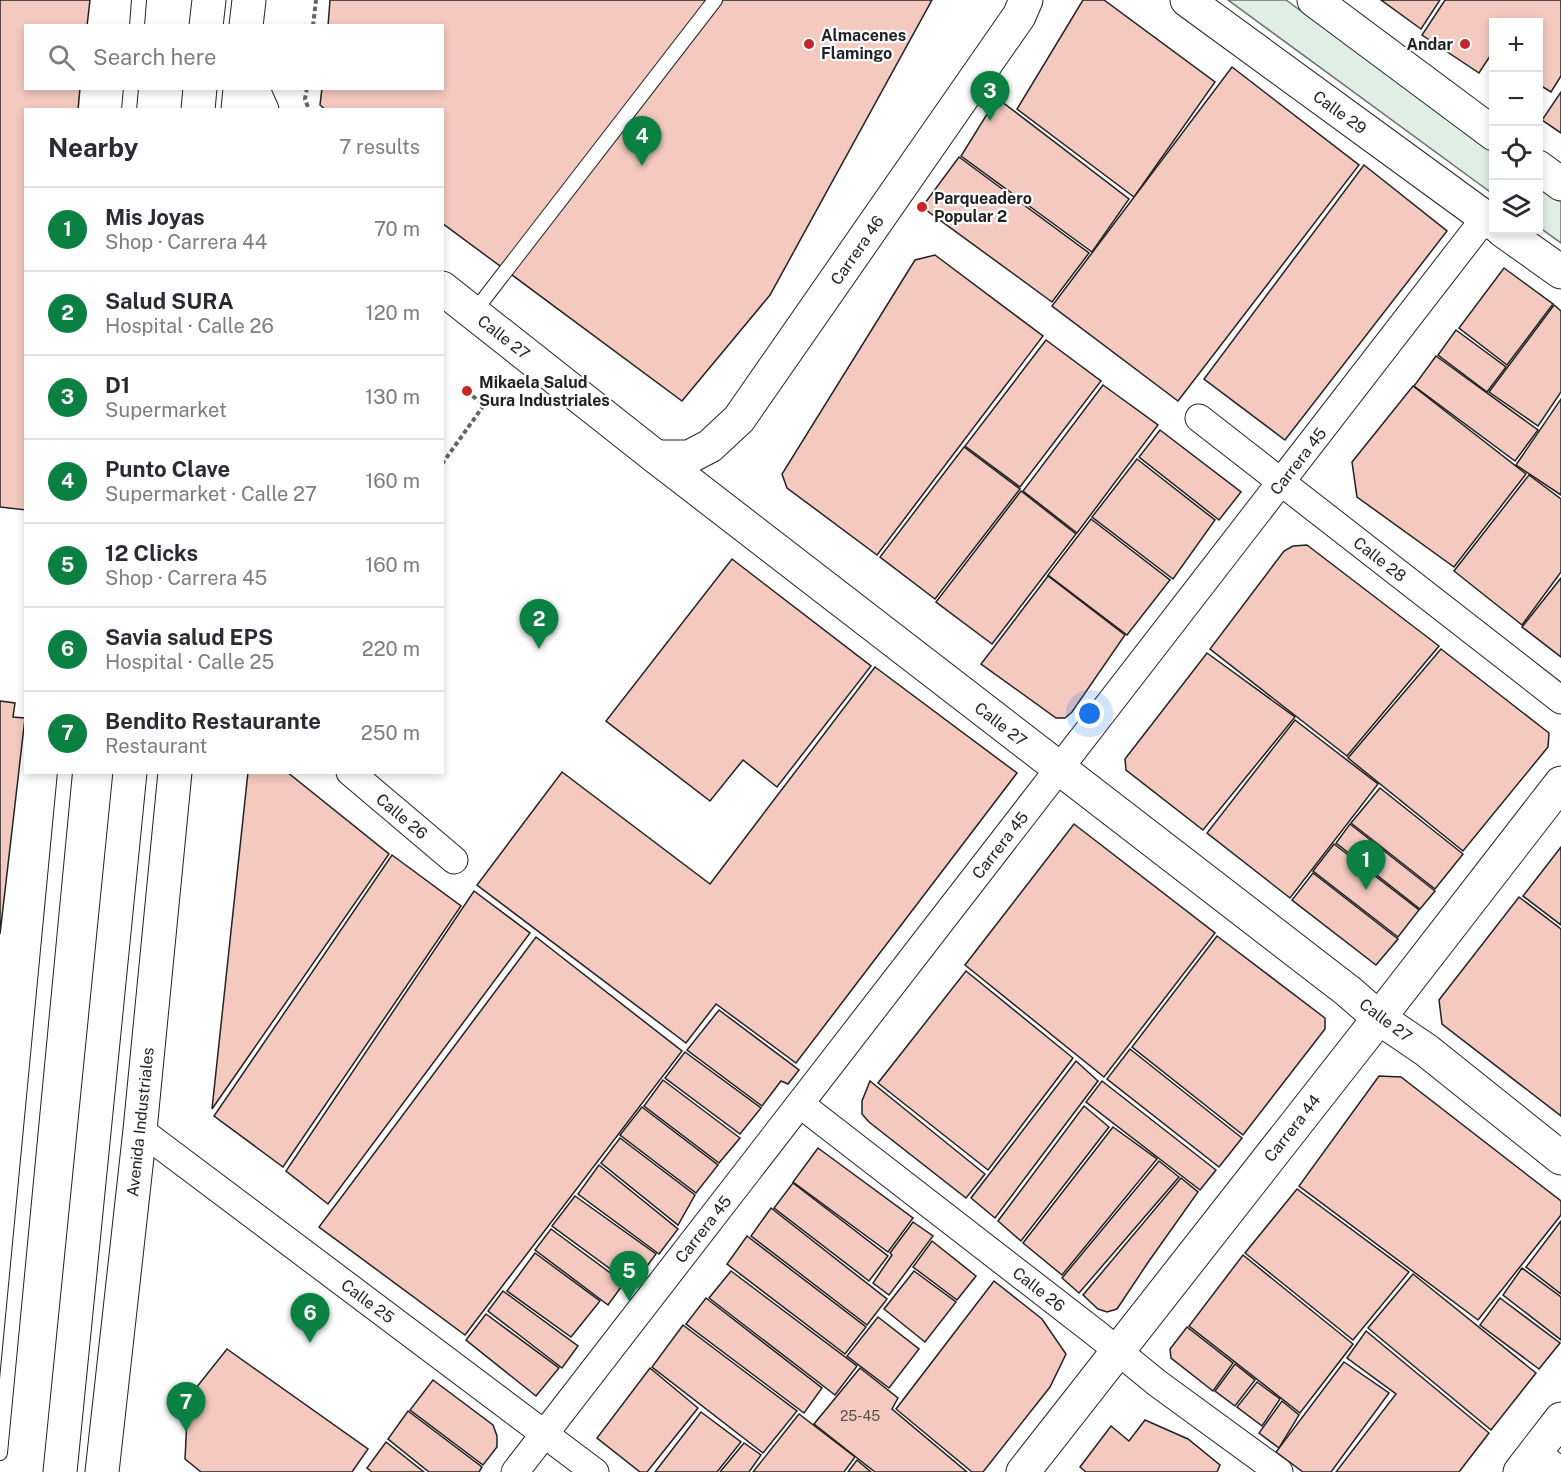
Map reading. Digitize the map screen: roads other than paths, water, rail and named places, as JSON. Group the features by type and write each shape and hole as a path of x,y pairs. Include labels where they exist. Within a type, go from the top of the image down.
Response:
{"street":[{"path":"206,24 209,0"},
{"path":"246,24 249,0"},
{"name":"Carrera 46","path":"656,457 689,457 710,446 739,419 1019,16 1026,0"},
{"name":"Calle 29","path":"1187,0 1489,220"},
{"path":"1314,0 1489,130"},
{"path":"198,108 200,90"},
{"path":"238,108 240,90"},
{"path":"253,90 261,108"},
{"path":"1543,170 1561,184"},
{"name":"Carrera 45","path":"515,1472 1281,482 1489,230"},
{"name":"Calle 29","path":"1508,234 1561,272"},
{"name":"Calle 27","path":"444,290 656,457 1348,991 1379,1018 1426,1050 1561,1158"},
{"name":"Calle 28","path":"1199,418 1561,700"},
{"path":"60,1472 130,774"},
{"name":"Avenida Industriales","path":"102,1472 140,1130 175,774"},
{"name":"Calle 26","path":"352,774 454,860"},
{"name":"Carrera 44","path":"1023,1472 1561,783"},
{"name":"Calle 26","path":"800,1104 1157,1383 1279,1472"},
{"name":"Calle 25","path":"140,1130 595,1472"},
{"path":"1561,1419 1527,1462 1561,1471"}],"lane":[{"path":"136,24 139,0"},
{"path":"474,312 715,0"},
{"path":"129,108 130,90"},
{"path":"0,1453 65,774"}],"place":[{"name":"Almacenes Flamingo","path":"809,44"},
{"name":"Andar","path":"1465,44"},
{"name":"D1","path":"990,121"},
{"name":"Punto Clave","path":"642,166"},
{"name":"Parqueadero Popular 2","path":"922,207"},
{"name":"Mikaela Salud Sura Industriales","path":"467,391"},
{"name":"Salud SURA","path":"539,649"},
{"name":"Mis Joyas","path":"1366,890"},
{"name":"12 Clicks","path":"629,1301"},
{"name":"Savia salud EPS","path":"310,1343"},
{"name":"Bendito Restaurante","path":"186,1432"}]}
